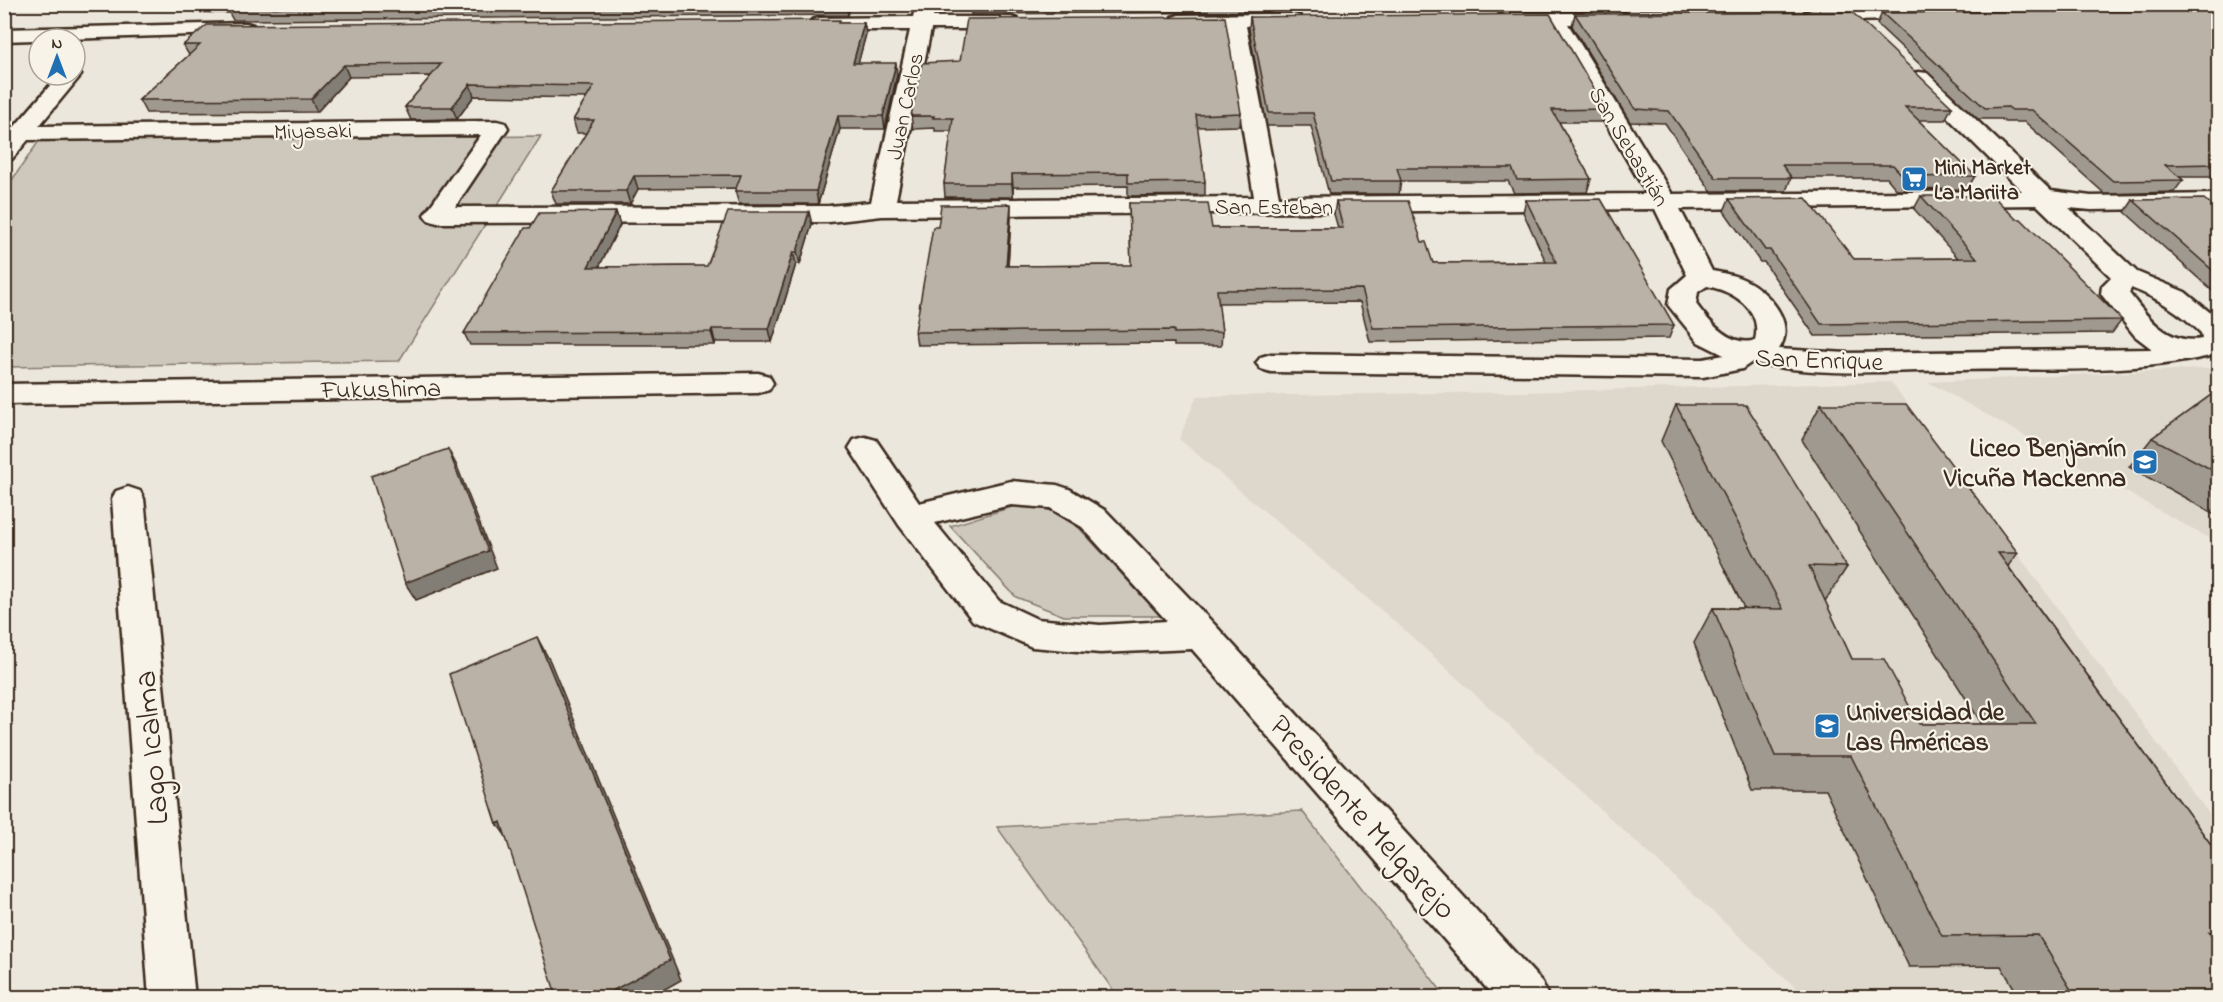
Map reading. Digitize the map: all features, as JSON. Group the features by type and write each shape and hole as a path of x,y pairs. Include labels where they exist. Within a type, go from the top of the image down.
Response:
{"street":[{"path":"1794,16 1847,10 1948,15"},
{"path":"1847,10 1871,33"},
{"path":"87,55 121,14"},
{"path":"803,24 924,14 1027,22"},
{"name":"Juan Carlos","path":"882,208 924,14"},
{"name":"San Sebastián","path":"1554,18 1665,203 1702,277"},
{"path":"1483,19 1638,18"},
{"path":"1154,22 1318,20"},
{"path":"1235,21 1268,206"},
{"path":"4,35 268,29"},
{"path":"1906,66 2127,278 2167,292 2185,302 2215,331 2217,339 2206,347 2155,341 2144,332 2115,294 2116,286 2127,278"},
{"path":"4,154 61,87"},
{"path":"4,114 39,113"},
{"name":"Miyasaki","path":"22,133 497,128 437,215"},
{"name":"San Esteban","path":"437,215 830,214 882,208 2044,198 2091,202 2218,201"},
{"path":"1702,277 1734,285 1757,299 1766,313 1772,333 1768,345 1748,352 1718,343 1700,329 1682,305 1685,289 1702,277"},
{"name":"San Enrique","path":"1271,363 1703,368 1732,363 1748,352 1814,362 1852,363 2152,358 2206,347"},
{"name":"Fukushima","path":"4,394 758,383"},
{"path":"865,448 911,517 986,611 1032,633 1100,639 1201,634"},
{"name":"Presidente Melgarejo","path":"911,517 1011,493 1057,497 1094,519 1201,634 1526,998"},
{"name":"Lago Icalma","path":"128,499 172,998"}],"shaded area":[{"path":"541,136 399,361 5,367 5,190 39,141"},
{"name":"Liceo Benjamín Vicuña Mackenna","path":"2218,368 2218,543 1928,382"},
{"name":"Universidad de Las Américas","path":"1891,382 2218,826 2218,997 1806,997 1400,626 1179,439 1197,396 1522,392"},
{"path":"1022,504 1066,514 1161,616 1064,616 1016,597 950,526"},
{"path":"1302,811 1446,997 1118,997 997,827"}],"building":[{"path":"231,4 678,4 227,8"},
{"path":"2218,10 2218,164 2165,165 2183,180 2113,181 2032,110 2012,110 2008,107 1985,108 1882,13"},
{"path":"1852,12 1952,107 1905,107 1975,176 1904,177 1893,165 1782,165 1792,178 1716,178 1669,111 1635,109 1575,14"},
{"path":"1550,14 1606,109 1552,110 1591,179 1517,180 1512,168 1397,168 1401,181 1331,181 1313,113 1269,113 1250,17"},
{"path":"1225,17 1241,113 1196,115 1205,182 1128,183 1128,173 1012,174 1012,184 944,184 953,118 911,116 922,63 960,61 967,19"},
{"path":"840,20 839,23 864,23 853,63 896,63 883,116 838,116 816,191 735,191 741,175 634,176 626,191 551,191 594,120 573,120 594,86 470,84 452,107 405,107 441,64 344,65 311,99 139,100 200,45 183,45 207,25"},
{"path":"1921,196 1993,196 2016,219 2021,219 2122,320 1821,324 1770,250 1765,250 1729,199 1806,198 1854,259 1977,258"},
{"path":"1601,199 1674,325 1373,328 1362,289 1217,290 1222,332 1174,333 1174,330 915,332 933,227 938,227 941,205 1011,204 1006,266 1131,265 1129,203 1208,203 1212,228 1343,228 1336,201 1408,201 1422,242 1426,242 1433,263 1556,262 1526,200"},
{"path":"2204,199 2218,210 2218,275 2133,200"},
{"path":"616,212 588,267 707,266 728,212 809,212 797,252 793,252 769,329 712,329 711,332 464,333 525,228 530,228 539,213"},
{"path":"2218,390 2218,473 2152,438"},
{"path":"1821,404 1906,404 2018,553 1998,553 2218,854 2218,932 2209,932 2218,945 2218,998 2076,998 2038,935 1942,936 1851,756 1775,756 1713,608 1783,609 1676,405 1746,405 1847,567 1809,566 1852,659 1884,659 1919,724 2036,724"},
{"path":"448,449 488,551 405,583 371,476"},
{"path":"537,637 670,960 599,998 557,998 501,822 497,824 449,674"}],"place":[{"name":"Mini Market La Mariita","path":"1914,179"},
{"name":"Liceo Benjamín Vicuña Mackenna","path":"2145,462"},
{"name":"Universidad de Las Américas","path":"1827,726"}]}
